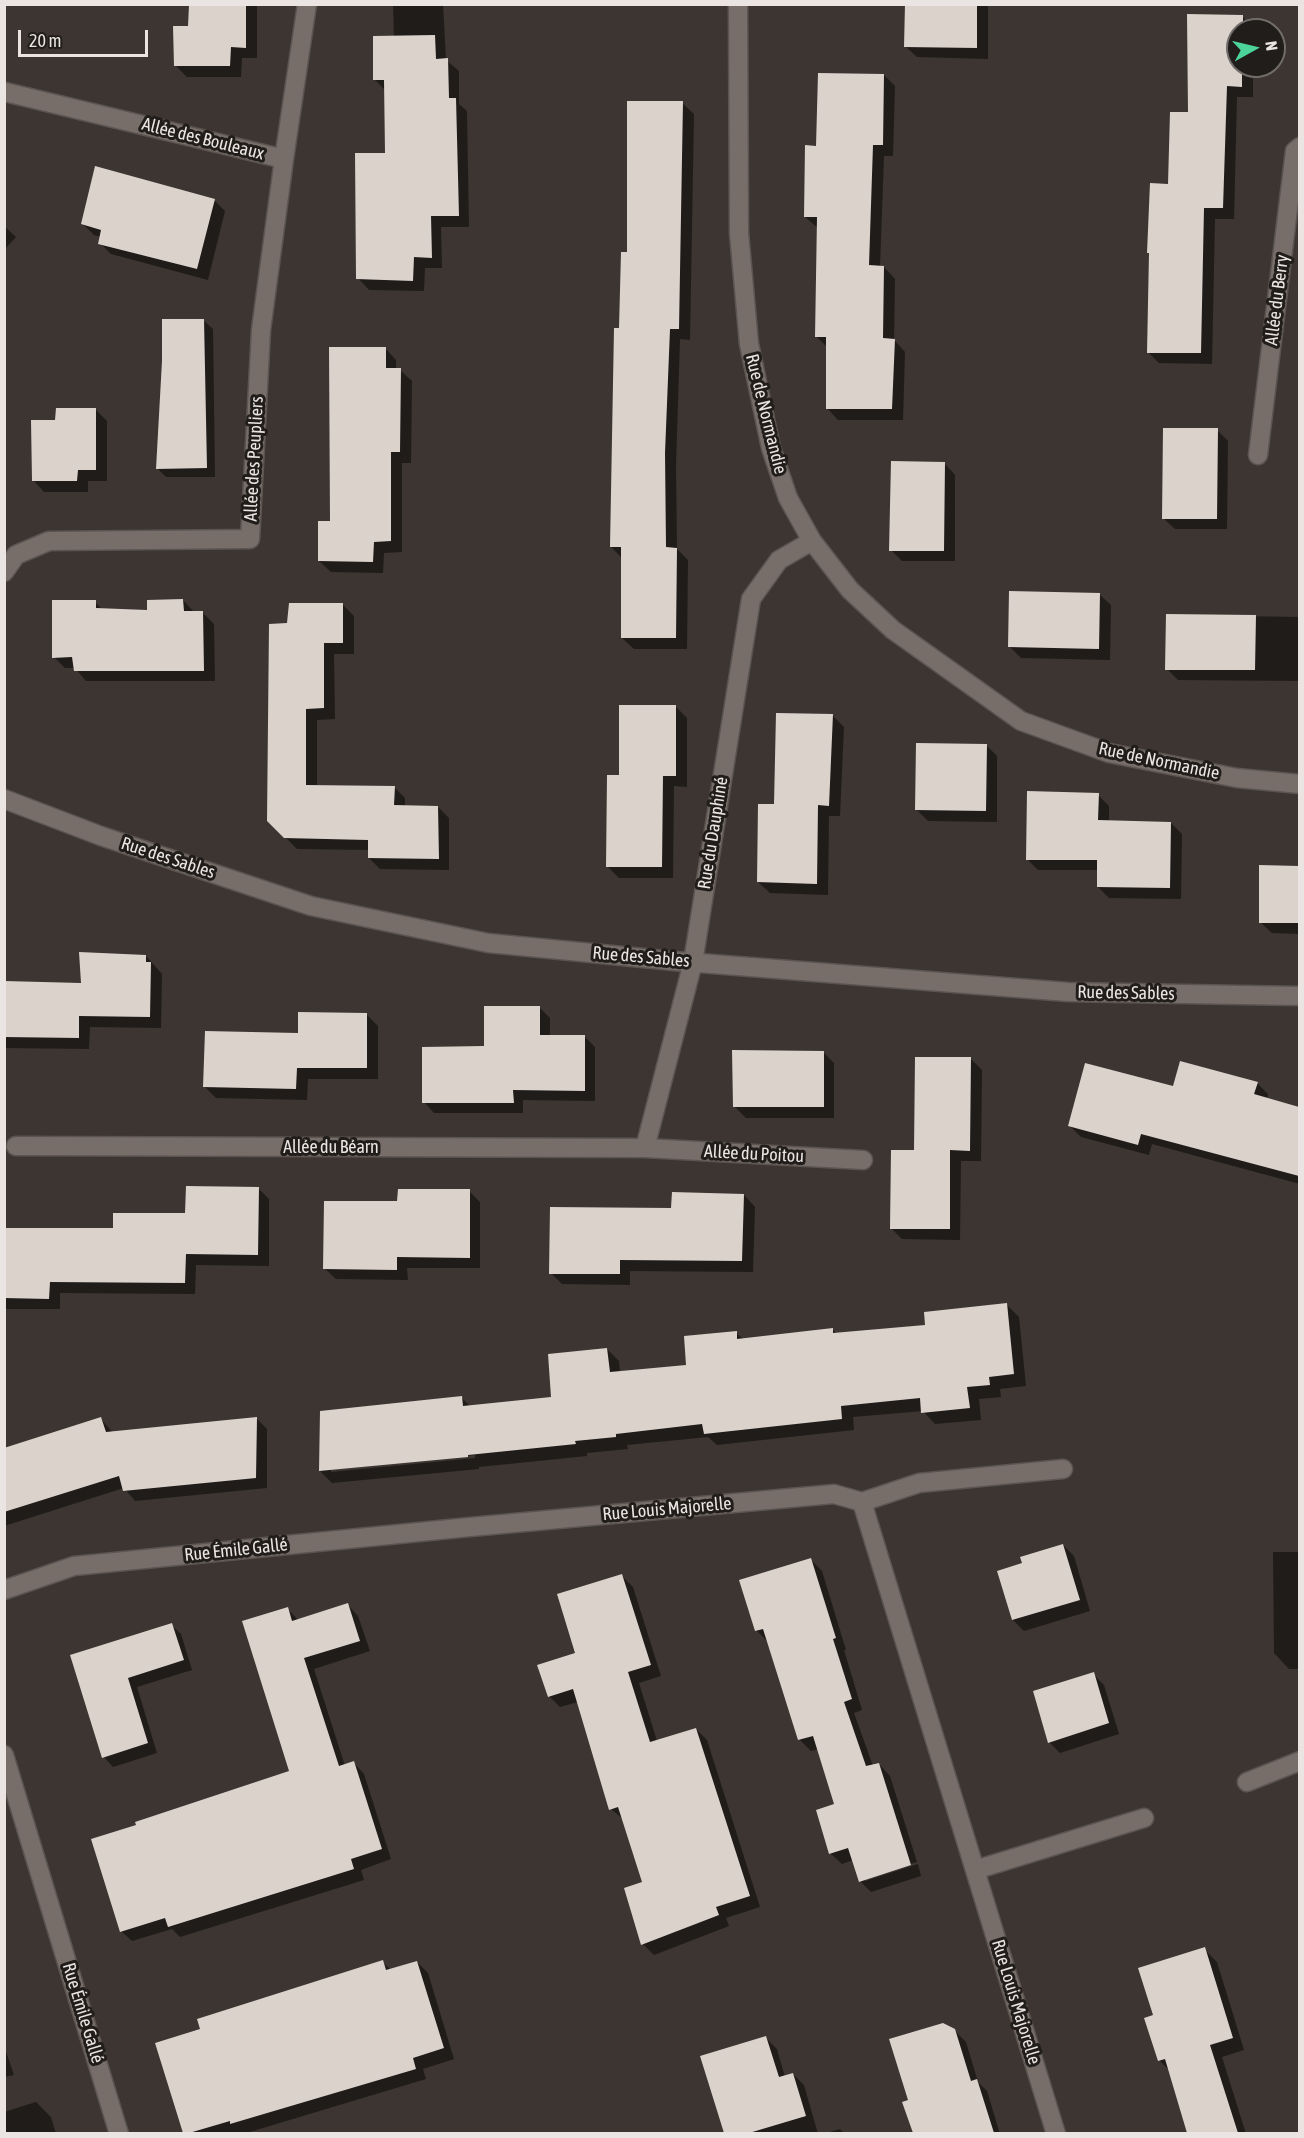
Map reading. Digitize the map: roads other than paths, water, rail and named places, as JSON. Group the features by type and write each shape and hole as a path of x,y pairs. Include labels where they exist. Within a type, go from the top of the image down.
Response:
{"street":[{"name":"Allée des Bouleaux","path":"5,92 284,159 308,4"},
{"name":"Rue de Normandie","path":"738,4 739,233 749,344 771,448 788,498 812,541 850,590 893,630 1021,721 1109,753 1237,778 1299,784"},
{"name":"Allée du Berry","path":"1258,455 1295,151 1299,147"},
{"name":"Allée des Peupliers","path":"4,572 16,555 49,541 250,539 261,330 284,159"},
{"name":"Rue du Dauphiné","path":"645,1148 693,962 751,599 779,560 812,541"},
{"name":"Rue des Sables","path":"4,799 101,836 311,906 488,943 1068,993 1299,996"},
{"name":"Allée du Béarn","path":"16,1146 645,1148"},
{"name":"Allée du Poitou","path":"645,1148 863,1160"},
{"path":"862,1502 920,1483 1063,1470"},
{"name":"Rue Louis Majorelle","path":"470,1527 834,1494 862,1502 1056,2133"},
{"name":"Rue Émile Gallé","path":"4,1590 74,1566 470,1527"},
{"name":"Rue Émile Gallé","path":"4,1755 119,2133"},
{"path":"1246,1782 1299,1761"},
{"path":"975,1870 1144,1818"}]}
